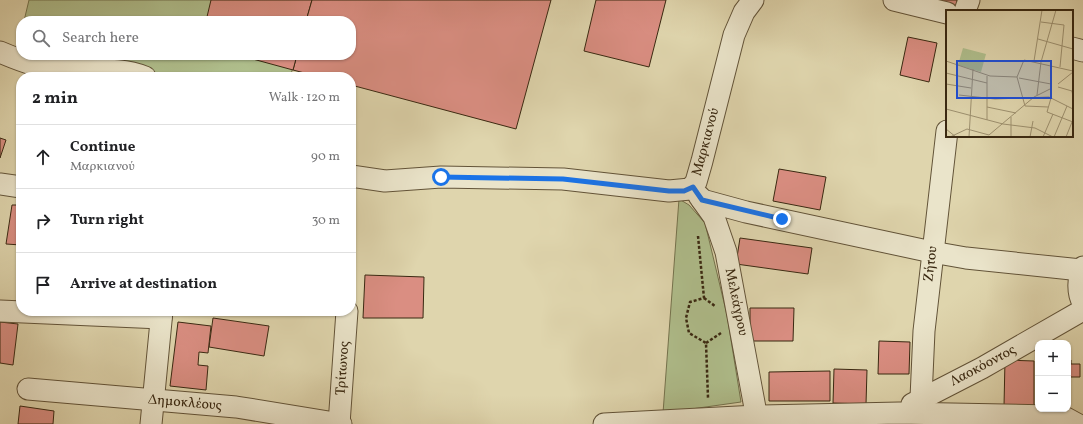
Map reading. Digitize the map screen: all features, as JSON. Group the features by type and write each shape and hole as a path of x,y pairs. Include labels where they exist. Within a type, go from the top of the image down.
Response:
{"street":[{"name":"Μαρκιανού","path":"356,177 385,181 441,177 563,179 697,193 702,161 734,35 744,12 753,0"},
{"path":"894,0 946,13"},
{"path":"965,10 969,0"},
{"path":"1073,48 1083,51"},
{"path":"0,52 16,59"},
{"path":"19,60 28,64 43,67 128,72"},
{"name":"Ζήτου","path":"921,398 924,331 946,137"},
{"path":"0,184 16,186"},
{"path":"697,193 746,212 932,252 973,259 1082,269 1079,290 1083,302"},
{"name":"Μελεάγρου","path":"697,193 714,217 726,252 758,420"},
{"name":"Λαοκόοντος","path":"891,418 921,398 982,368 1083,310"},
{"path":"0,311 16,311"},
{"path":"151,424 161,316"},
{"name":"Τρίτωνος","path":"340,424 346,316"},
{"name":"Δημοκλέους","path":"28,389 236,407 340,424"},
{"path":"604,424 708,418 758,420 1053,416 1066,418 1077,424"}],"path":[{"path":"698,236 704,298 690,302 686,318 689,333 706,343 708,418"}],"green space":[{"path":"29,0 312,0 307,16 25,16"},
{"path":"101,60 295,60 292,72 147,72 129,65"},
{"path":"679,199 689,205 705,223 727,315 741,402 663,413"}],"building":[{"path":"211,0 312,0 307,16 207,16"},
{"path":"312,0 551,0 516,129 356,86 356,72 301,72 293,70 296,60 356,60 356,16 307,16"},
{"path":"596,0 666,0 649,67 584,51"},
{"path":"933,0 957,0 956,7"},
{"path":"908,37 937,43 929,82 900,75"},
{"path":"256,60 296,60 293,70"},
{"path":"0,138 6,140 0,158"},
{"path":"779,169 826,177 820,210 773,201"},
{"path":"12,205 16,205 16,245 6,244"},
{"path":"740,238 812,248 808,274 736,264"},
{"path":"365,275 424,277 423,318 363,318"},
{"path":"750,308 794,308 793,341 750,341"},
{"path":"213,318 269,326 264,356 209,347"},
{"path":"0,322 18,324 13,365 0,363"},
{"path":"178,322 211,326 208,353 199,352 198,365 208,366 206,390 170,386"},
{"path":"879,341 910,342 909,374 878,374"},
{"path":"1005,360 1034,361 1034,407 1004,406"},
{"path":"1071,364 1080,364 1080,377 1071,377"},
{"path":"834,369 867,370 866,404 833,403"},
{"path":"830,371 830,401 769,401 769,372"},
{"path":"20,406 54,411 53,424 18,424"}],"route":[{"path":"441,177 563,179 669,191 684,191 693,187 702,200 746,212 782,219"}]}
